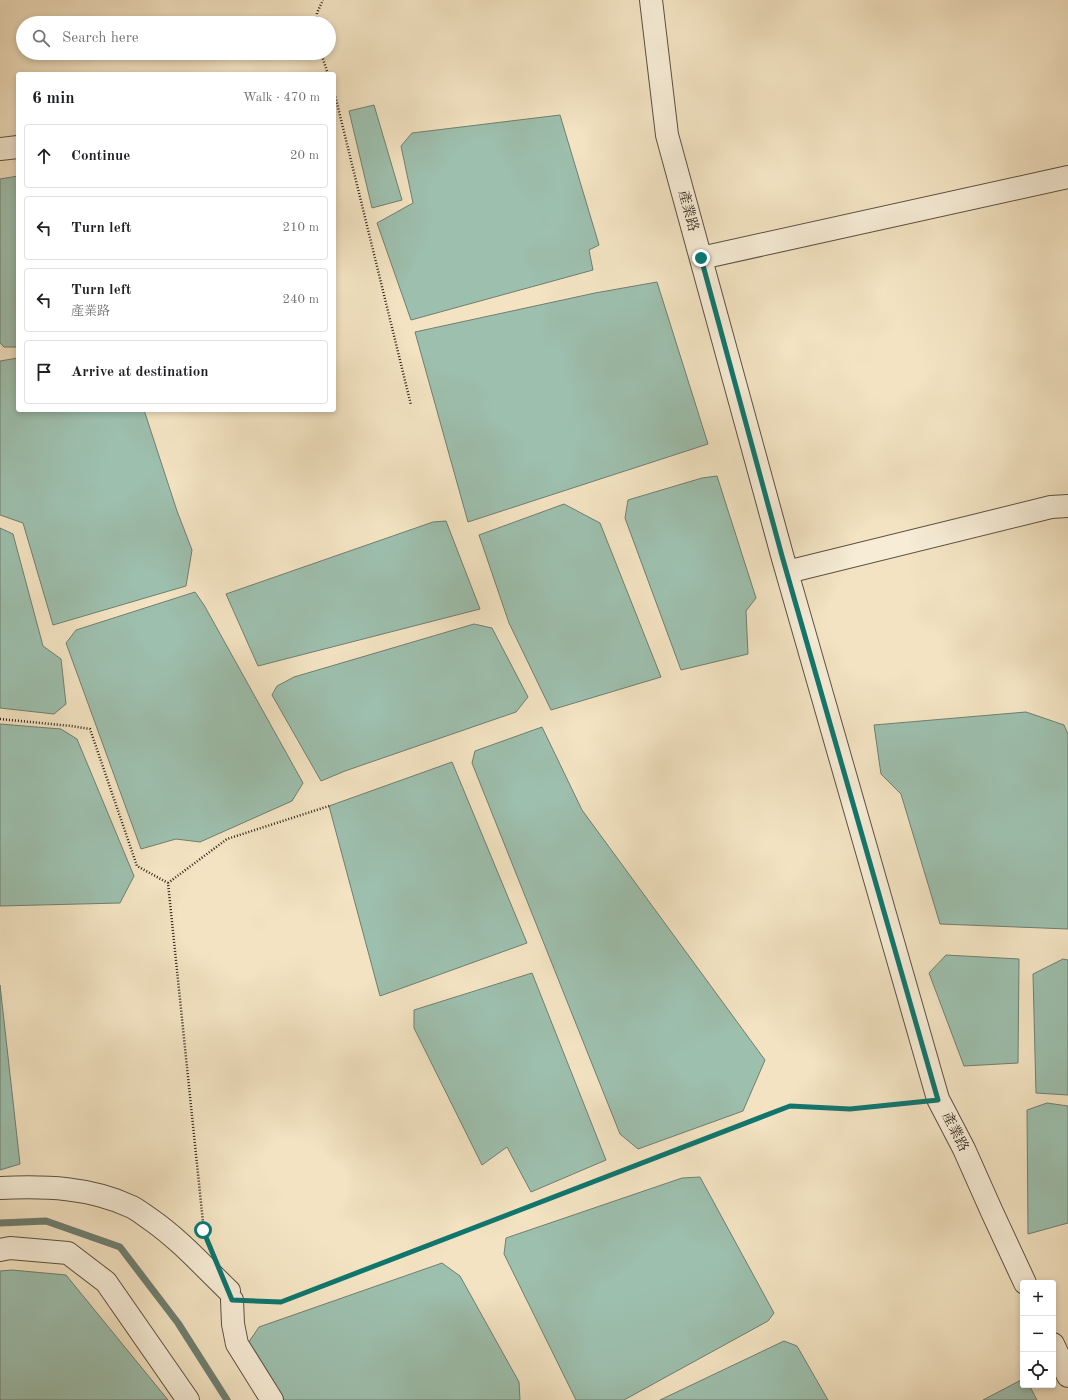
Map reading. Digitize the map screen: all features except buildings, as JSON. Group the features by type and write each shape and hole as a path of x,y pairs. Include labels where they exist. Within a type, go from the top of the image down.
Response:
{"street":[{"name":"產業路","path":"651,0 667,135 786,572 938,1100 964,1149 1024,1280"},
{"path":"0,149 16,147"},
{"path":"701,258 1068,177"},
{"path":"786,572 1051,507 1068,506"},
{"path":"0,1188 31,1186 64,1188 97,1194 133,1207 168,1232 230,1295 237,1344 272,1400"},
{"path":"0,1250 10,1248 68,1253 106,1282 188,1400"},
{"path":"1056,1350 1068,1376"}],"path":[{"path":"317,16 323,0"},
{"path":"323,60 327,72"},
{"path":"336,99 411,405"},
{"path":"0,719 90,729 137,866 168,882"},
{"path":"168,882 227,839 329,806"},
{"path":"168,882 203,1230 206,1236"},
{"path":"230,1295 281,1302 790,1106 850,1109 938,1100"}],"shaded area":[{"path":"374,105 402,200 372,208 349,111"},
{"path":"560,115 599,245 589,250 593,270 411,320 377,223 413,203 401,146 412,133"},
{"path":"16,176 16,347 4,347 0,343 0,179"},
{"path":"657,282 708,444 468,522 415,332 595,293"},
{"path":"16,358 16,412 145,412 177,511 192,550 186,586 53,625 23,523 0,515 0,361"},
{"path":"717,476 756,598 746,611 748,654 681,670 625,518 628,500 702,478"},
{"path":"564,504 600,523 661,677 551,710 509,623 479,535"},
{"path":"446,521 480,609 258,666 226,594 433,522"},
{"path":"0,528 13,534 43,646 61,659 66,704 54,714 0,708"},
{"path":"195,592 204,605 303,783 292,801 200,842 176,839 141,849 66,643 76,630"},
{"path":"474,624 492,628 528,697 516,712 345,771 321,781 272,695 277,686 294,677"},
{"path":"1026,712 1064,725 1068,734 1068,929 940,924 901,794 881,774 874,725"},
{"path":"0,724 61,729 77,739 134,876 120,903 0,906"},
{"path":"542,727 582,810 765,1060 743,1111 638,1149 620,1134 472,763 475,751"},
{"path":"452,762 527,943 380,996 329,806"},
{"path":"946,955 1019,959 1018,1063 964,1066 929,973"},
{"path":"1063,959 1068,960 1068,1095 1036,1093 1033,974"},
{"path":"532,973 606,1160 531,1192 507,1147 482,1165 414,1028 414,1010"},
{"path":"0,985 20,1164 0,1170"},
{"path":"1047,1103 1068,1106 1068,1223 1028,1234 1027,1110"},
{"path":"700,1177 774,1313 768,1321 624,1400 576,1400 504,1254 506,1238 682,1178"},
{"path":"442,1263 460,1276 519,1382 520,1400 276,1400 242,1352 259,1327"},
{"path":"12,1270 66,1275 168,1400 0,1400 0,1271"},
{"path":"784,1341 797,1346 828,1400 660,1400"},
{"path":"1020,1381 1020,1388 1031,1388 1037,1400 983,1400"}],"waterway":[{"path":"0,1223 46,1221 120,1247 178,1323 227,1400"}],"route":[{"path":"203,1230 232,1300 281,1302 790,1106 850,1109 938,1100 786,572 701,258"}]}
